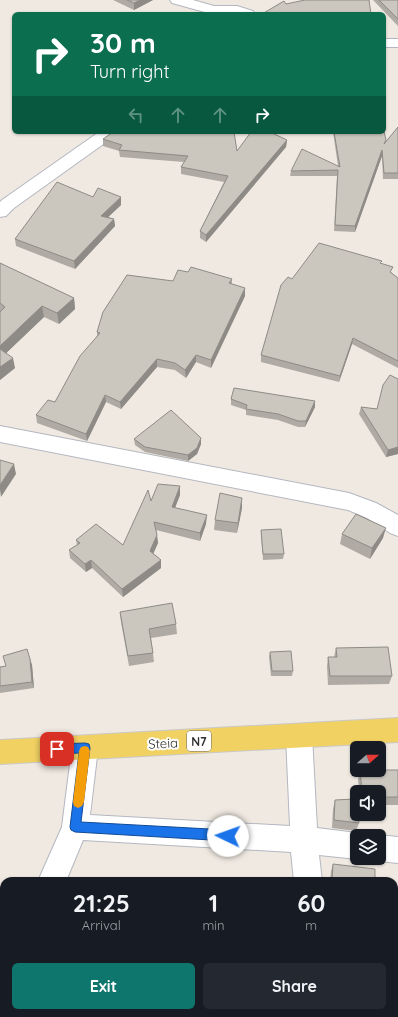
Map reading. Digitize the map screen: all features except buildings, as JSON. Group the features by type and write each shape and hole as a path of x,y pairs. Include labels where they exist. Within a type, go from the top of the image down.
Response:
{"main road":[{"name":"Steia","path":"0,752 398,730"}],"street":[{"path":"177,0 213,10 237,10 242,12"},
{"path":"386,42 398,42"},
{"path":"0,212 8,204 107,134"},
{"path":"0,434 349,502 382,515 398,527"},
{"path":"299,736 308,877"},
{"path":"54,877 75,827 85,748"},
{"path":"75,827 305,840 350,845"},
{"path":"386,849 398,850"}],"slow traffic":[{"path":"78,802 85,751"}],"route":[{"path":"57,749 85,748 75,827 228,836"}]}
